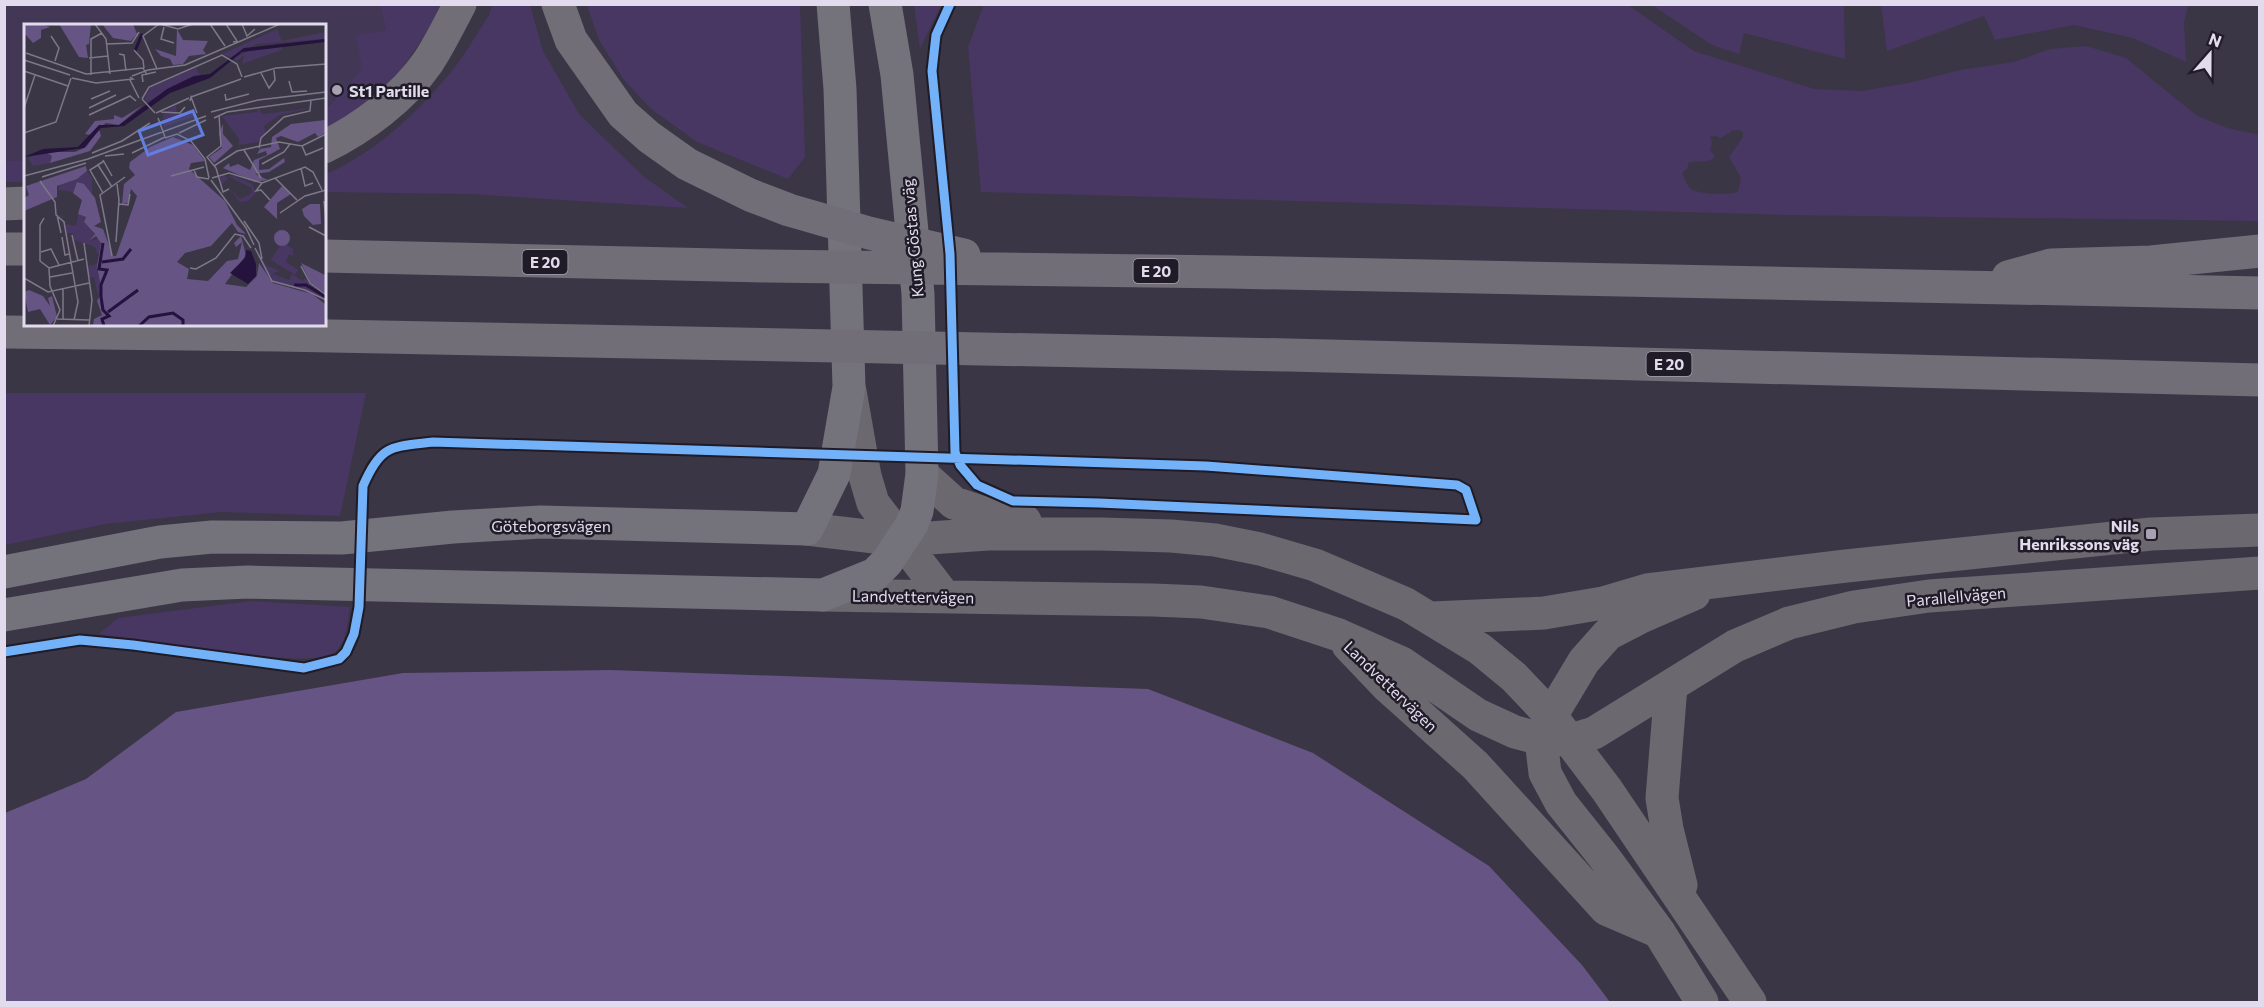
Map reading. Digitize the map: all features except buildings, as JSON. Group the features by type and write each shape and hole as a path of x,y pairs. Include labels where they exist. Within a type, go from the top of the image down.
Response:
{"highway":[{"path":"326,146 347,135 400,95 428,62 460,4"},
{"path":"558,4 571,40 623,114 649,137 687,164 750,195 789,210 868,233 988,260 1084,269"},
{"path":"4,204 24,203"},
{"path":"4,249 24,249"},
{"path":"1970,287 2051,266 2151,262 2259,251"},
{"name":"E 20","path":"326,256 2259,293"},
{"name":"E 20","path":"4,332 280,335 1289,355 2259,380"}],"main road":[{"path":"807,529 850,475 840,89 833,4"},
{"name":"Kung Göstas väg","path":"823,595 875,574 887,562 912,524 917,511 922,474 918,294 897,75 885,4"},
{"name":"Göteborgsvägen","path":"4,572 150,544 212,537 342,538 453,527 541,522 807,529"},
{"path":"4,615 182,585 248,582 823,595"}],"street":[{"path":"922,474 954,503 987,514 1101,534 1192,538 1260,549 1315,565 1368,586 1432,618 1480,649 1514,677 1687,907 1750,1002"},
{"path":"850,475 945,597"},
{"name":"Göteborgsvägen","path":"807,529 900,540 988,534 1101,534"},
{"path":"1432,618 1544,613 1603,603 1647,590 1858,564 2151,534 2259,530"},
{"name":"Parallellvägen","path":"1554,732 1593,733 1735,646 1789,623 1854,607 1929,596 2259,573"},
{"path":"1702,1002 1659,932 1561,803 1545,773 1554,732 1584,661 1608,634 1723,581"},
{"name":"Landvettervägen","path":"823,595 1201,602 1269,612 1339,635 1388,687 1475,765 1606,909 1659,932"},
{"path":"1339,635 1402,663 1478,715 1515,732 1554,732"},
{"path":"1671,686 1662,798 1667,829 1687,907"}],"shaded area":[{"path":"984,4 1628,5 1694,51 1814,89 1862,91 1913,82 1960,70 2014,62 2050,49 2086,46 2126,58 2196,115 2224,127 2259,135 2259,221 1787,215 981,192 968,47","holes":["1738,130 1743,132 1743,137 1729,157 1741,178 1738,192 1720,194 1692,190 1682,173 1687,169 1689,162 1709,161 1715,157 1710,150 1712,143 1710,137 1721,138"]},
{"name":"St1 Partille","path":"4,5 380,5 391,52 326,107 326,24 24,24 24,160 5,161"},
{"path":"380,5 442,5 425,35 391,84 363,108 326,130 326,108 362,69 356,36 386,30"},
{"path":"492,5 530,5 543,51 579,114 643,176 688,208 470,194 326,192 326,174 360,156 394,131 438,88 466,51 489,15"},
{"path":"587,5 800,5 805,157 788,179 697,142 651,109 624,80 599,40"},
{"path":"914,5 941,5 920,49"},
{"path":"1652,5 1844,5 1845,59 1744,33 1739,54 1712,45"},
{"path":"1881,5 2188,5 2184,23 2186,62 2133,38 2074,25 1995,40 1984,16 1887,51"},
{"path":"24,160 24,182 5,182 5,161"},
{"path":"5,393 366,393 340,516 221,512 105,524 5,545"},
{"path":"251,601 350,607 342,643 334,653 320,658 294,658 222,652 99,634 118,618"},
{"path":"611,670 1148,689 1313,753 1489,866 1582,965 1610,1002 5,1002 5,813 86,779 176,712 403,673"}],"cycle path":[{"path":"4,652 80,640 304,668 339,659 346,652 354,634 359,607 363,486 369,472 382,455 389,450 433,442 1206,466 1457,485 1466,490 1476,520 1013,501 977,485 960,465 955,452 950,254 932,71 936,35 950,4"}],"place":[{"name":"St1 Partille","path":"337,90"},
{"name":"Nils Henrikssons väg","path":"2151,534"}]}
